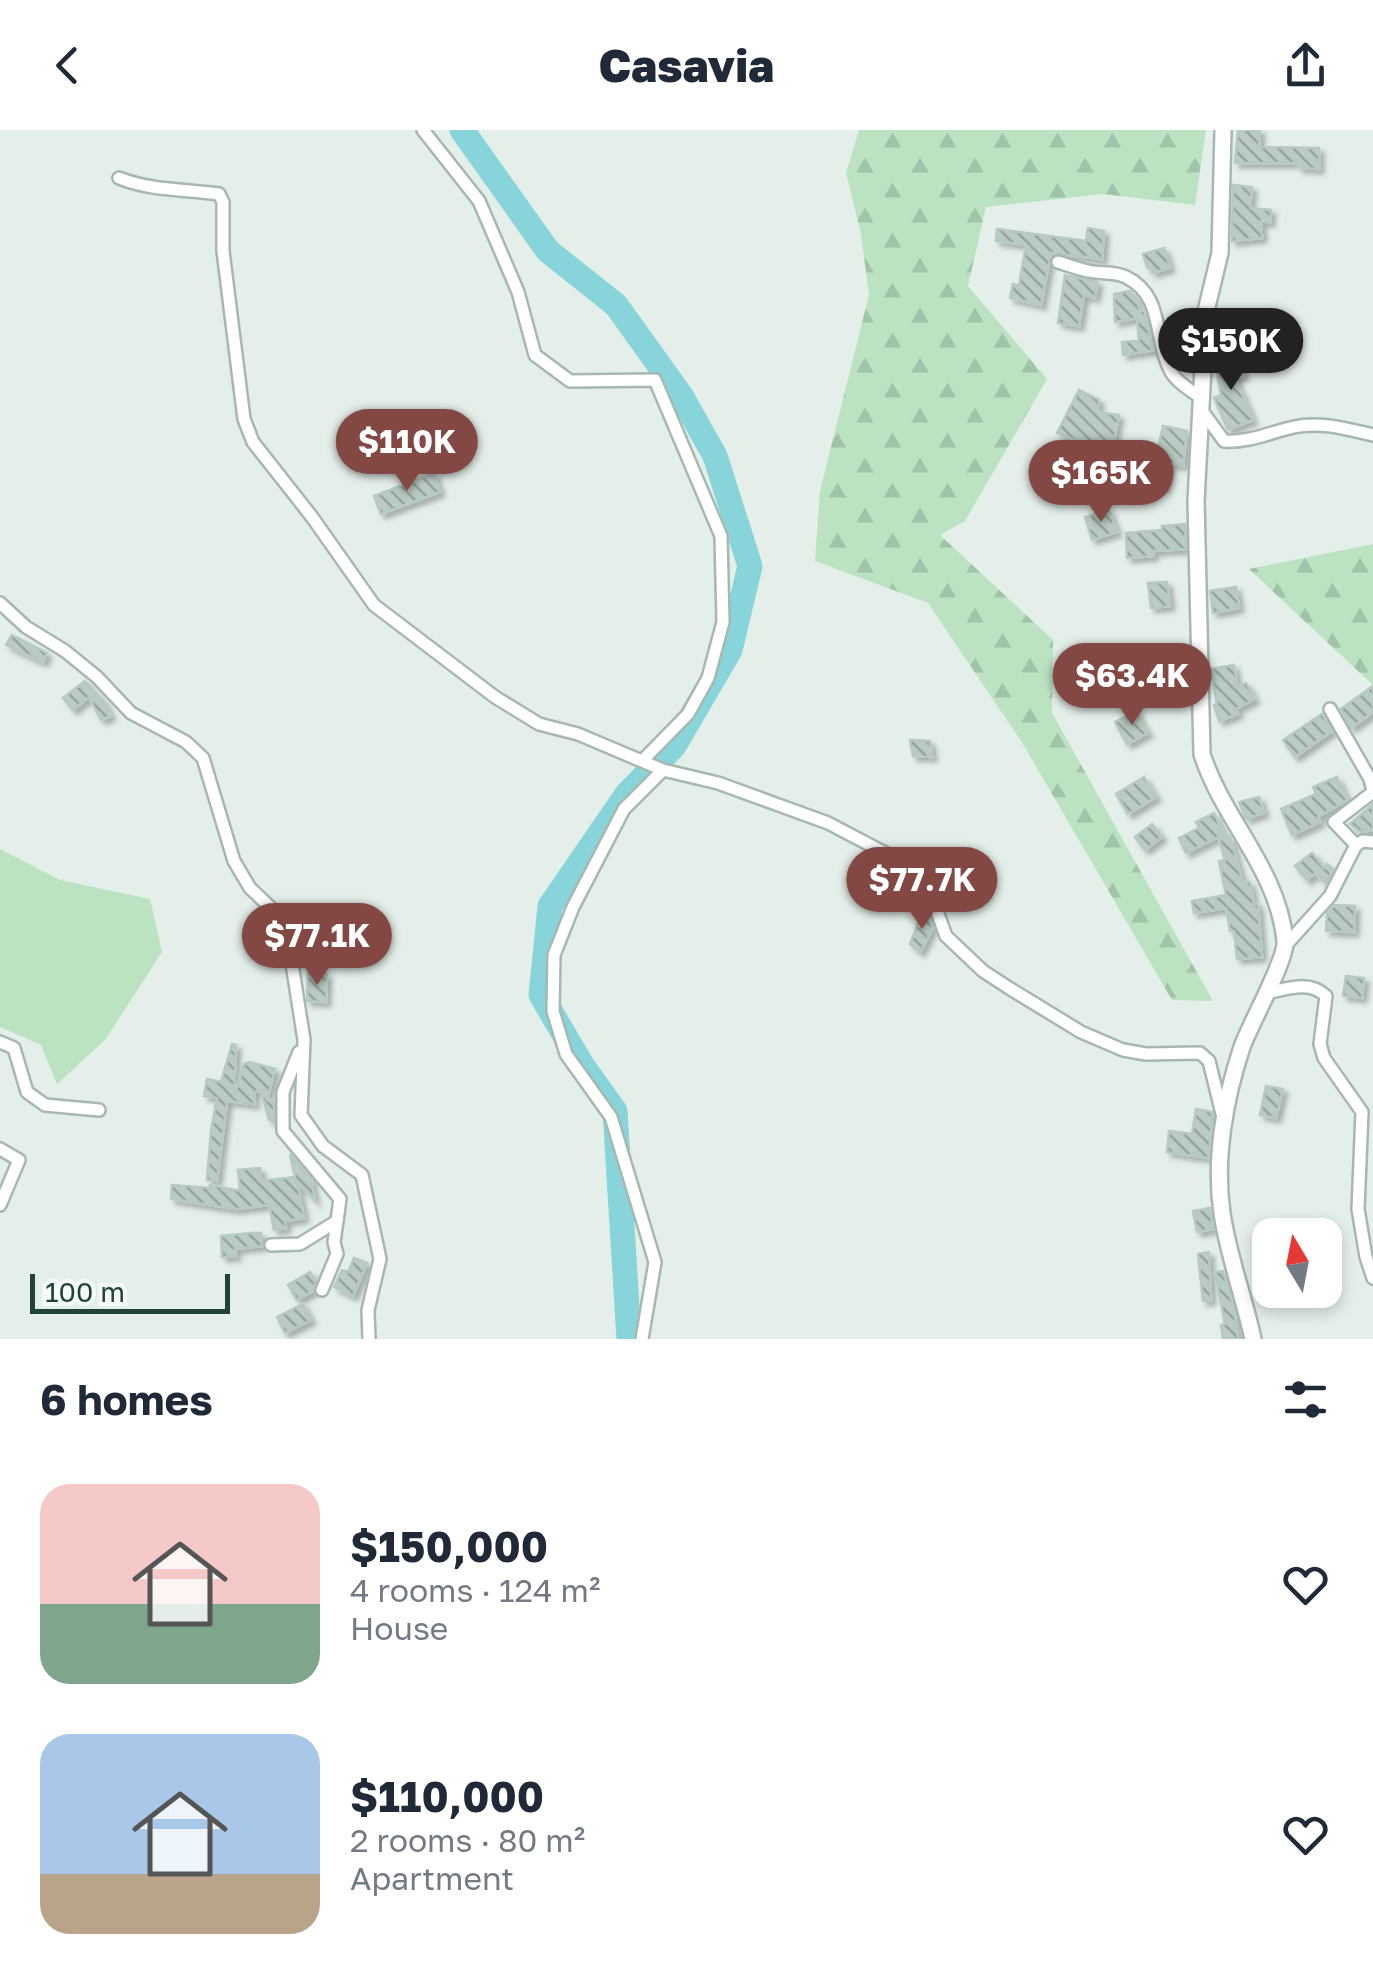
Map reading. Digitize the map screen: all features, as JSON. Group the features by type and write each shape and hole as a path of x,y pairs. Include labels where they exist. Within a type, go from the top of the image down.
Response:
{"street":[{"path":"423,130 480,201 518,292 535,355 570,381 655,380 721,536 723,622 708,678 624,808 573,907 554,955 554,1010 566,1054 611,1117 655,1262 642,1339"},
{"path":"1222,130 1220,252 1206,311 1196,501 1202,754 1212,786 1270,881 1286,945"},
{"path":"119,178 162,189 219,194 223,202 223,251 244,419 252,442 312,517 374,605 495,697 540,724 774,803 828,824 889,855 926,892 946,936 983,971 1009,988 1081,1032 1124,1050 1146,1054 1200,1053 1209,1061 1224,1122"},
{"path":"1058,262 1091,272 1122,275 1150,298 1172,374 1200,403 1224,442 1320,424 1373,435"},
{"path":"0,603 26,627 65,651 96,677 130,713 186,742 203,758 234,861 250,888 270,907 287,932 304,1040 301,1115 323,1146 362,1174 380,1259 368,1310 369,1339"},
{"path":"1330,708 1356,752 1373,792 1334,822 1356,844"},
{"path":"1253,1339 1222,1215 1218,1178 1224,1122 1242,1047 1286,945 1330,896 1356,844 1373,842"},
{"path":"1265,993 1305,986 1321,990 1326,996 1320,1044 1324,1058 1362,1112 1358,1208 1373,1278"},
{"path":"304,1040 284,1092 283,1131 340,1199 334,1242 337,1254 322,1290"},
{"path":"0,1042 14,1048 27,1092 45,1105 99,1110"},
{"path":"0,1149 19,1160 0,1204"},
{"path":"271,1245 300,1244 338,1221"}],"green space":[{"path":"859,130 1206,130 1195,205 1103,194 986,207 968,286 1047,379 965,521 940,535 1053,640 1052,713 1213,1001 1172,1000 1023,744 928,603 815,561 820,491 869,295 861,234 846,173"},
{"path":"1373,544 1373,685 1249,569"},
{"path":"0,849 60,880 150,899 162,952 105,1040 57,1084 41,1045 0,1027"}],"building":[{"path":"1238,130 1260,130 1259,147 1319,148 1319,169 1299,168 1299,163 1235,163"},
{"path":"1233,185 1252,187 1250,208 1271,210 1270,222 1261,221 1262,238 1232,241"},
{"path":"1088,228 1104,231 1102,259 1051,253 1041,305 1010,298 1013,284 1019,286 1026,245 996,241 997,229 1086,241"},
{"path":"1164,248 1170,268 1152,273 1143,254"},
{"path":"1065,275 1098,282 1095,298 1084,295 1079,326 1058,323"},
{"path":"1130,291 1140,311 1144,310 1153,350 1123,355 1122,342 1139,341 1137,318 1115,322 1114,294"},
{"path":"1238,354 1244,376 1235,378 1253,420 1228,430 1214,398 1221,395 1215,360"},
{"path":"1079,390 1099,400 1098,412 1119,415 1112,450 1101,456 1094,455 1096,448 1057,433"},
{"path":"1163,426 1187,431 1183,466 1170,463 1164,488 1145,484 1147,476 1114,468 1118,449 1156,457"},
{"path":"434,473 440,492 381,514 374,496"},
{"path":"1109,510 1117,532 1092,540 1085,517"},
{"path":"1185,524 1186,549 1127,558 1126,533"},
{"path":"1167,582 1170,606 1151,608 1148,583"},
{"path":"1236,587 1239,608 1213,613 1210,591"},
{"path":"12,635 47,653 43,662 6,645"},
{"path":"1234,665 1238,688 1246,683 1255,699 1236,709 1238,714 1219,721 1211,669"},
{"path":"85,681 111,716 101,720 89,697 73,710 63,698"},
{"path":"1373,686 1373,712 1351,728 1341,709"},
{"path":"1136,711 1148,733 1127,744 1115,722"},
{"path":"1322,714 1332,731 1295,757 1283,740"},
{"path":"910,740 930,741 932,757 913,756"},
{"path":"1144,777 1156,797 1128,814 1116,794"},
{"path":"1337,777 1347,800 1318,817 1320,822 1292,835 1281,809 1316,794 1313,787"},
{"path":"1259,797 1264,813 1246,819 1239,802"},
{"path":"1373,804 1373,830 1361,832 1350,824"},
{"path":"1214,813 1224,834 1186,853 1179,838 1199,828 1196,822"},
{"path":"1152,824 1162,837 1145,850 1135,837"},
{"path":"1230,836 1243,883 1250,882 1254,905 1258,904 1262,957 1237,959 1226,908 1194,913 1192,901 1226,895 1219,861 1225,860 1219,839"},
{"path":"1312,853 1324,868 1327,864 1333,869 1326,883 1315,873 1307,880 1295,866"},
{"path":"1334,905 1355,906 1354,932 1326,931 1327,913"},
{"path":"924,907 933,928 920,952 910,944"},
{"path":"308,973 327,974 326,1002 307,1001"},
{"path":"1346,976 1364,978 1362,998 1343,996"},
{"path":"232,1044 236,1045 234,1098 244,1064 275,1069 267,1100 274,1100 274,1121 269,1120 261,1091 254,1092 255,1104 227,1101 217,1181 207,1180 217,1098 204,1096 207,1079 221,1082"},
{"path":"1266,1086 1283,1089 1276,1118 1260,1115"},
{"path":"1196,1109 1212,1112 1209,1158 1167,1152 1169,1131 1192,1134"},
{"path":"290,1154 311,1179 315,1201 297,1181 304,1218 285,1221 286,1228 274,1230 269,1205 235,1209 171,1199 172,1185 210,1185 240,1191 238,1170 260,1168 261,1181 295,1177"},
{"path":"1210,1208 1213,1229 1197,1232 1193,1211"},
{"path":"261,1233 262,1246 235,1249 236,1256 222,1257 221,1236"},
{"path":"1209,1252 1211,1300 1203,1301 1198,1254"},
{"path":"354,1258 367,1263 353,1296 334,1287 342,1270 348,1272"},
{"path":"1223,1271 1238,1339 1223,1339 1221,1325 1225,1324 1215,1272"},
{"path":"310,1272 316,1281 313,1291 297,1300 288,1285"},
{"path":"303,1304 311,1320 285,1333 277,1317"}],"waterway":[{"path":"462,130 548,251 616,305 682,397 715,456 750,566 730,650 674,746 627,794 550,906 541,995 582,1065 615,1111 629,1339"}]}
